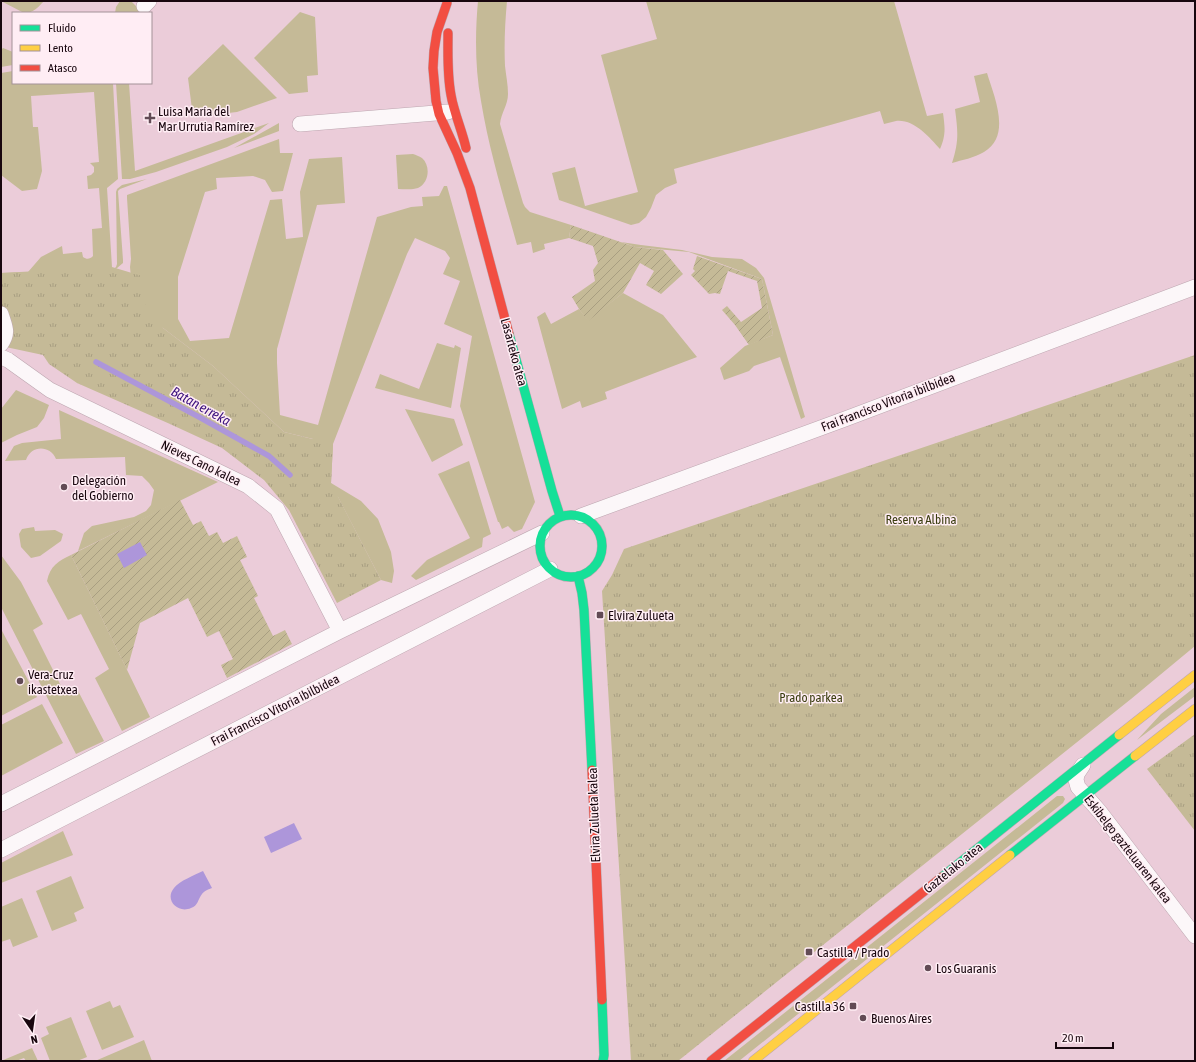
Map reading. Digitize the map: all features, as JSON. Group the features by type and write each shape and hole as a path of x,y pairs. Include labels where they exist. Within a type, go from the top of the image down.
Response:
{"street":[{"name":"Lasarteko atea","path":"447,2 449,81 455,111 468,156 470,188"},
{"name":"Lasarteko atea","path":"447,2 437,32 434,51 433,68 436,101 439,114 457,153 470,188 550,486 560,516"},
{"path":"300,124 439,114 455,111"},
{"name":"Frai Francisco Vitoria ibilbidea","path":"581,516 845,419 1195,287"},
{"path":"1,314 6,331 6,337 1,344"},
{"name":"Nieves Cano kalea","path":"1,357 8,360 50,390 248,486 277,509 340,631"},
{"path":"570,514 581,516 594,525 602,541 598,560 586,573 578,576 563,576 550,569 544,563 539,544 542,533 549,522 560,516 570,514"},
{"path":"1,804 340,631 542,533"},
{"name":"Frai Francisco Vitoria ibilbidea","path":"1,850 550,569"},
{"name":"Elvira Zulueta kalea","path":"578,576 584,610 588,677 605,1059"},
{"name":"Gaztelako atea","path":"711,1061 1195,675"},
{"name":"Gaztelako atea","path":"753,1061 1085,795 1195,709"},
{"name":"Eskibelgo gazteluaren kalea","path":"1086,761 1077,774 1076,780 1078,787 1100,812 1195,936"}],"green space":[{"path":"1,1 44,1 33,11 22,12"},
{"path":"120,1 131,1 142,12 115,12 116,7"},
{"path":"478,1 507,1 505,25 505,66 508,94 500,124 523,203 530,212 571,225 569,238 544,244 545,249 533,253 531,242 517,245 488,138 479,89 477,64 476,26"},
{"path":"646,1 894,1 927,116 943,113 944,131 940,149 921,130 909,123 896,121 884,124 880,111 674,169 677,183 665,188 656,195 646,217 639,223 631,225 559,200 552,173 575,167 585,206 638,192 601,55 657,39"},
{"path":"300,12 315,17 318,75 307,76 308,92 289,94 254,58"},
{"path":"223,44 277,98 237,112 193,117 188,78"},
{"path":"3,48 12,52 12,65 1,67 1,50"},
{"path":"12,71 12,84 113,84 118,179 107,188 112,267 75,295 1,273 28,272 41,257 62,246 63,254 82,252 83,257 86,259 93,256 92,229 102,228 99,188 88,189 87,176 94,172 94,167 90,163 99,162 94,92 31,96 33,127 38,127 42,171 37,189 22,191 1,175 1,73"},
{"path":"987,73 999,115 997,136 992,145 984,152 952,163 956,149 957,136 955,109 980,102 974,76"},
{"path":"116,84 129,84 135,171 269,123 254,134 227,147 156,172 130,179 122,179"},
{"path":"279,123 279,131 234,148"},
{"path":"279,139 280,153 293,153 283,191 272,192 265,180 253,176 216,178 217,189 205,192 178,277 178,319 190,341 229,338 270,200 282,199 286,239 303,237 300,192 309,159 342,157 345,203 317,205 277,349 280,415 318,425 377,217 411,207 423,206 422,197 439,196 444,186 447,186 535,502 522,529 514,532 508,526 502,529 498,522 460,406 472,336 444,324 460,281 443,274 450,258 445,251 415,238 407,254 333,444 331,483 361,501 378,519 391,552 394,571 392,583 381,580 338,497 313,472 313,439 284,432 213,366 163,328 135,321 130,267 131,259 127,195"},
{"path":"413,154 421,157 427,165 428,174 425,182 418,188 398,189 396,155"},
{"path":"147,179 118,191 123,263 73,305 116,267 117,189 122,185"},
{"path":"571,225 635,247 663,250 683,274 661,294 646,285 654,271 640,263 623,293 588,321 572,297 595,281 593,270 598,263 593,246 569,238"},
{"path":"621,242 682,250 712,257 742,259 756,268 764,278 805,417 801,419 780,357 754,366 749,371 724,380 720,368 745,346 773,335 762,279 689,252 635,247"},
{"path":"697,256 762,279 773,335 749,345 722,310 727,306 741,322 762,308 757,281 728,271 720,294 709,294 691,275 695,271 693,269"},
{"path":"112,267 142,276 146,311 163,328 213,366 284,432 333,444 331,483 381,580 337,603 289,510 264,480 222,448 77,383 49,364 43,355 1,346 1,273"},
{"path":"623,293 663,315 697,357 605,392 607,399 582,408 580,401 562,409 537,317 545,312 551,324 579,309 588,320"},
{"path":"437,343 454,348 455,345 461,348 451,408 375,388 380,374 419,389"},
{"name":"Prado parkea","path":"1195,355 1195,646 1131,699 678,1061 631,1061 602,591 612,575 624,549"},
{"path":"16,390 49,405 44,418 37,427 1,443 1,409"},
{"path":"405,409 454,419 463,445 432,462"},
{"path":"59,410 218,482 78,551 84,533 92,526 134,517 146,511 151,505 154,490 142,476 126,475 125,457 56,459 53,454 45,449 36,449 28,455 26,460 5,461 14,446 22,443 61,439"},
{"path":"469,461 491,534 483,538 482,547 416,580 411,576 427,560 470,538 438,474"},
{"path":"180,500 193,525 201,521 209,536 217,532 223,543 237,536 247,557 240,560 258,596 254,598 273,636 285,630 292,644 227,678 221,665 233,659 219,631 207,637 188,598 140,623 127,670 71,555"},
{"path":"34,527 35,531 55,530 63,534 61,541 40,556 31,558 21,547 19,534 22,529"},
{"path":"1,555 21,582 43,624 33,630 64,692 76,687 104,741 76,754 1,607"},
{"path":"71,555 150,717 122,731 95,678 109,669 81,614 68,620 47,581 52,568 62,559"},
{"path":"1,629 37,697 1,716"},
{"path":"1195,687 1195,696 1137,740 1161,714"},
{"path":"42,704 63,743 1,776 1,725"},
{"path":"1195,734 1195,831 1147,769"},
{"path":"1057,796 1063,796 1065,799 1063,803 739,1061 724,1061"},
{"path":"63,831 73,855 1,883 1,863"},
{"path":"71,876 84,908 74,913 77,921 52,931 36,891"},
{"path":"22,898 38,937 13,947 10,939 1,942 1,907"},
{"path":"110,1001 113,1008 120,1005 134,1037 102,1050 86,1011"},
{"path":"71,1017 87,1057 77,1061 50,1061 41,1038 49,1034 46,1027"},
{"path":"144,1040 152,1061 95,1061"},
{"path":"32,1048 38,1061 26,1061 24,1058 16,1061 1,1061"}],"shaded area":[{"path":"140,542 147,555 124,568 117,554"},
{"path":"294,823 302,839 271,853 264,837"},
{"path":"203,871 212,888 203,893 197,904 193,907 181,909 174,905 171,893 176,885"}],"waterway":[{"name":"Batan erreka","path":"96,362 269,456 290,475"}],"traffic: fast":[{"path":"509,334 560,516"},
{"path":"571,515 583,517 593,524 600,534 602,546 600,558 593,568 583,575 571,577 559,575 549,568 542,558 540,546 542,534 549,524 559,517 571,515"},
{"path":"578,576 584,610 592,770"},
{"path":"942,877 1119,735"},
{"path":"1010,855 1135,756"},
{"path":"602,1000 603,1061"}],"traffic: slow":[{"path":"1119,735 1195,675"},
{"path":"1135,756 1195,709"},
{"path":"753,1061 1010,855"}],"traffic: jam":[{"path":"447,3 437,32 434,51 433,68 436,101 439,114 457,153 470,188 509,334"},
{"path":"448,33 448,64 452,102 466,148"},
{"path":"592,770 602,1000"},
{"path":"711,1061 942,877"}],"place":[{"name":"Luisa María del Mar Urrutia Ramírez","path":"150,118"},
{"name":"Delegación del Gobierno","path":"64,487"},
{"name":"Elvira Zulueta","path":"600,615"},
{"name":"Vera-Cruz ikastetxea","path":"20,681"},
{"name":"Castilla / Prado","path":"809,952"},
{"name":"Los Guaranis","path":"928,968"},
{"name":"Castilla 36","path":"853,1006"},
{"name":"Buenos Aires","path":"863,1018"}],"park label":[{"name":"Reserva Albina","path":"921,519"}]}
